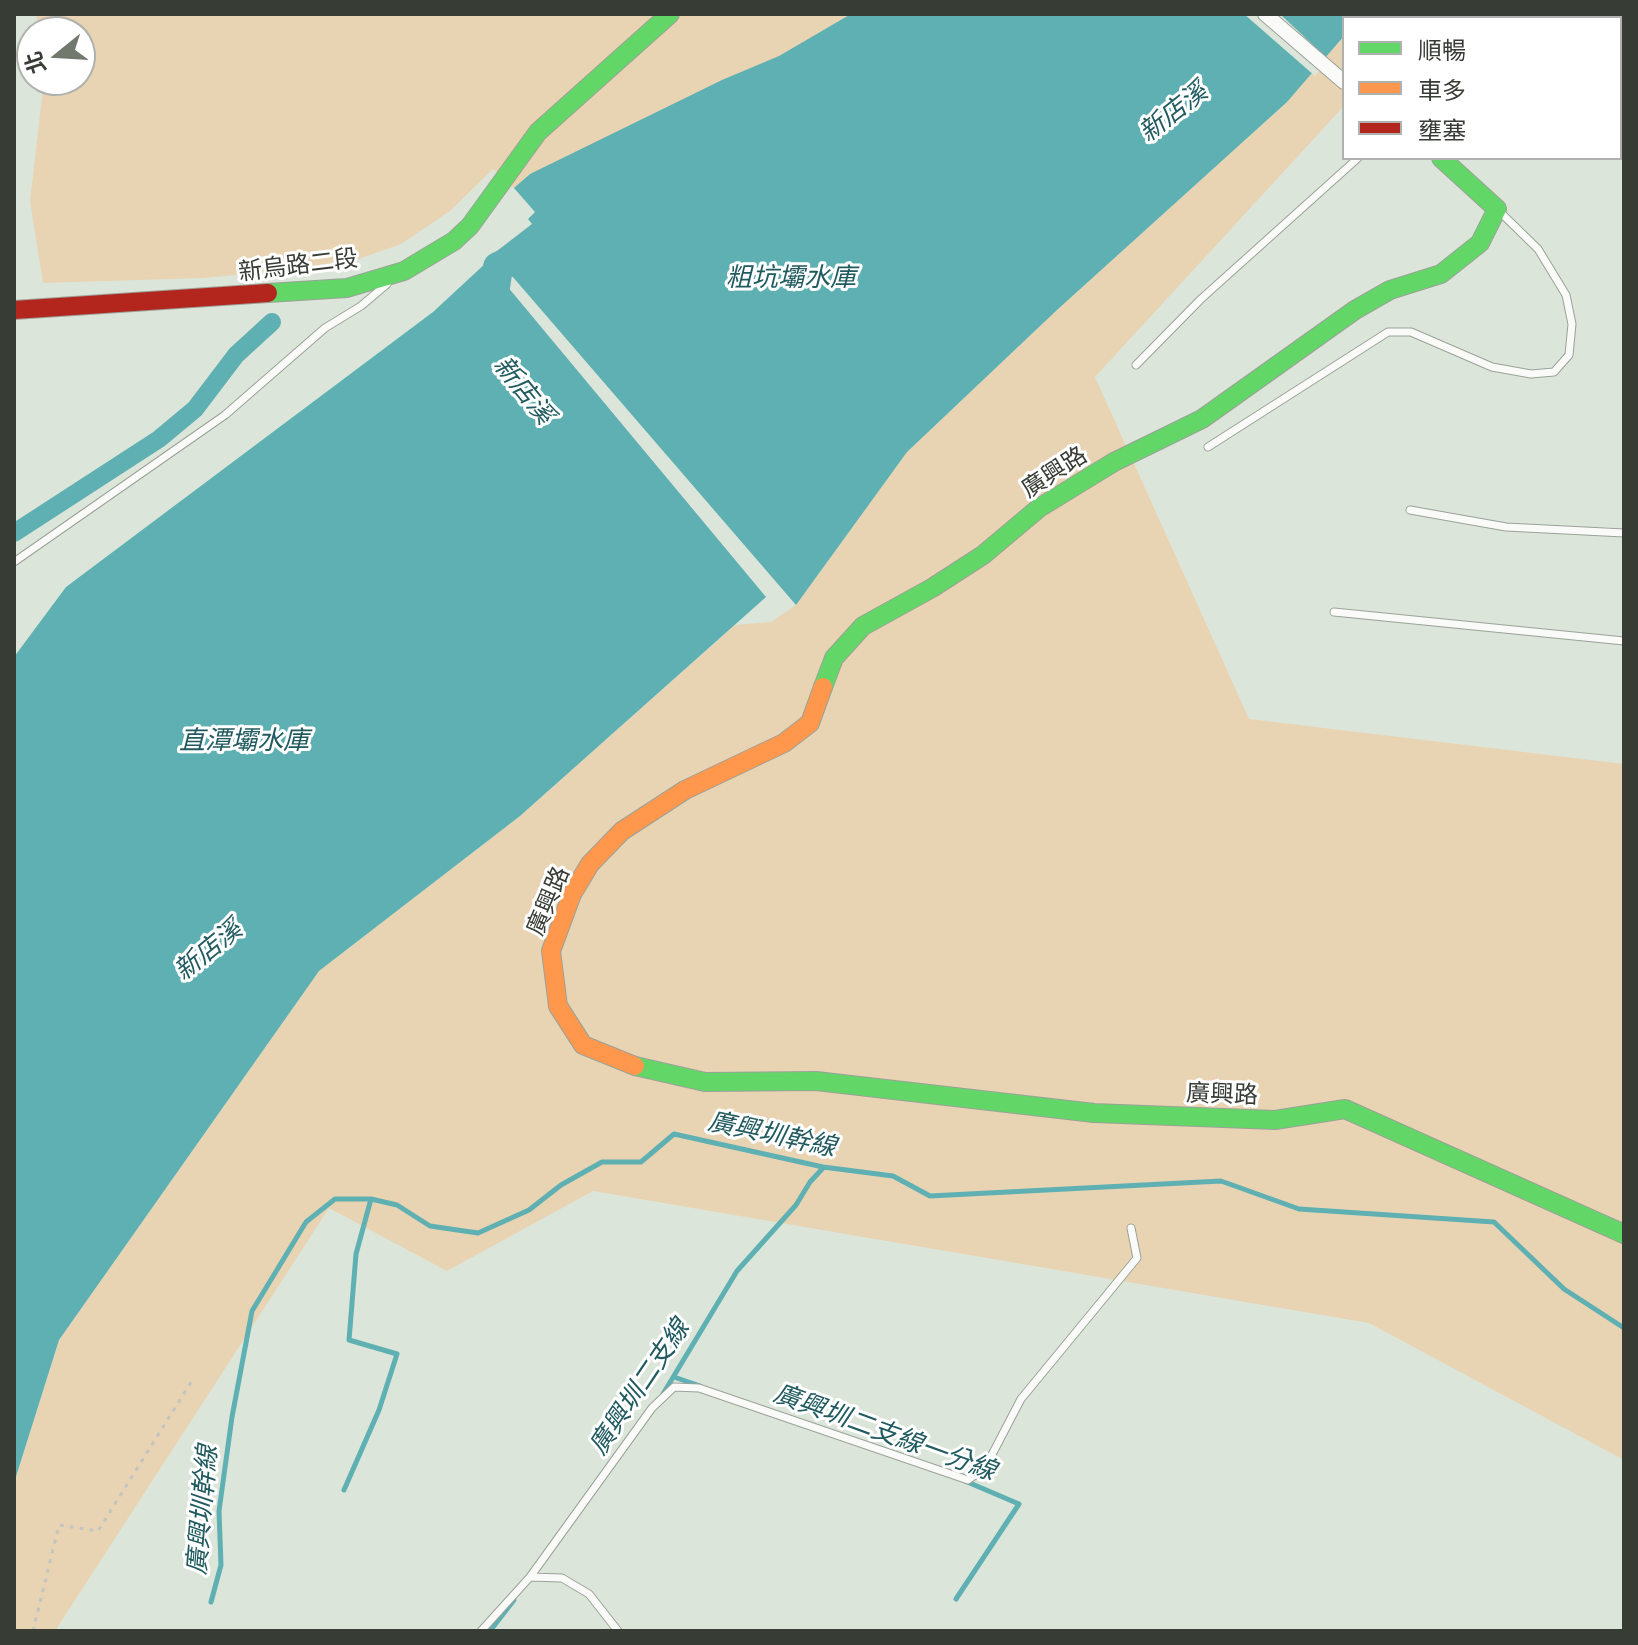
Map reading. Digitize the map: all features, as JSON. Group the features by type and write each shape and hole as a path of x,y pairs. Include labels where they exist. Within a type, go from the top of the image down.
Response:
{"street":[{"name":"新烏路二段","path":"14,310 347,288 404,271 454,241 470,226 538,132 670,14"},
{"path":"1265,14 1342,80"},
{"path":"1443,160 1497,209"},
{"name":"廣興路","path":"1497,209 1480,243 1441,274 1390,290 1355,310 1202,419 1114,462 1039,508 983,555 932,588 863,626 834,658 810,723 784,743 685,790 622,831 590,864 572,894 551,951 558,1006 583,1045 623,1063 705,1082 816,1081 1094,1113 1275,1120 1345,1109 1624,1234"}],"lane":[{"path":"1136,365 1201,299 1356,160"},
{"path":"1208,447 1388,332 1411,332 1492,367 1531,374 1554,372 1569,355 1572,324 1566,295 1538,249 1497,209"},
{"path":"14,562 225,415 325,328 361,306 404,271"},
{"path":"1410,510 1506,527 1624,533"},
{"path":"1334,612 1624,641"},
{"path":"481,1631 530,1577 652,1408 674,1387 699,1388 968,1480 985,1468 1021,1399 1137,1258 1131,1228"},
{"path":"530,1577 562,1578 589,1594 618,1631"}],"path":[{"path":"33,1631 59,1525 98,1531 193,1379"}],"shaded area":[{"path":"1196,14 530,174 514,188 493,169 450,211 401,244 339,266 202,278 43,283 30,201 42,96 96,96 96,16 36,16"},
{"path":"1342,38 1342,108 1095,377 1249,719 1624,764 1624,1460 1369,1323 593,1191 447,1271 329,1208 55,1631 14,1631 14,1483 59,1340 319,971 520,816 735,625 771,622 796,605 907,452 1057,310 1287,102"}],"water":[{"name":"粗坑壩水庫","path":"851,14 1365,14 1342,16 1342,38 1287,102 1057,310 907,452 796,605 493,254 532,224 528,219 535,212 514,188 530,174 722,80 779,56"},
{"name":"直潭壩水庫","path":"487,262 766,597 520,816 319,971 59,1340 14,1483 14,657 66,587 433,312"}],"pier":[{"path":"1244,14 1280,14 1329,60 1315,76"}],"building":[{"path":"1469,14 1521,15 1520,16 1466,16"}],"waterway":[{"name":"新店溪","path":"491,314 498,267 538,248"},
{"path":"14,533 159,439 195,409 236,355 272,322"},
{"name":"廣興圳幹線","path":"211,1602 221,1565 219,1511 232,1417 252,1311 306,1222 335,1199 371,1199 397,1205 430,1226 478,1233 529,1210 561,1185 602,1162 641,1162 674,1134 823,1167 893,1176 930,1196 1221,1181 1299,1209 1494,1222 1564,1289 1624,1328"},
{"name":"廣興圳二支線","path":"663,1394 737,1271 796,1205 823,1168"},
{"path":"344,1490 379,1410 397,1354 349,1340 356,1254 371,1199"},
{"name":"廣興圳二支線一分線","path":"674,1377 700,1386"},
{"name":"廣興圳二支線一分線","path":"956,1599 1019,1504 965,1481"},
{"name":"廣興圳二支線","path":"490,1631 514,1600"}],"traffic: fast":[{"path":"268,293 347,288 404,271 454,241 470,226 538,132 670,14"},
{"path":"823,687 834,658 863,626 932,588 983,555 1039,508 1114,462 1202,419 1355,310 1390,290 1441,274 1480,243 1497,209 1443,160"},
{"path":"635,1066 705,1082 816,1081 1094,1113 1275,1120 1345,1109 1624,1234"}],"traffic: slow":[{"path":"635,1066 583,1045 558,1006 551,951 572,894 590,864 622,831 685,790 784,743 810,723 823,687"}],"traffic: jam":[{"path":"14,310 268,293"}]}
